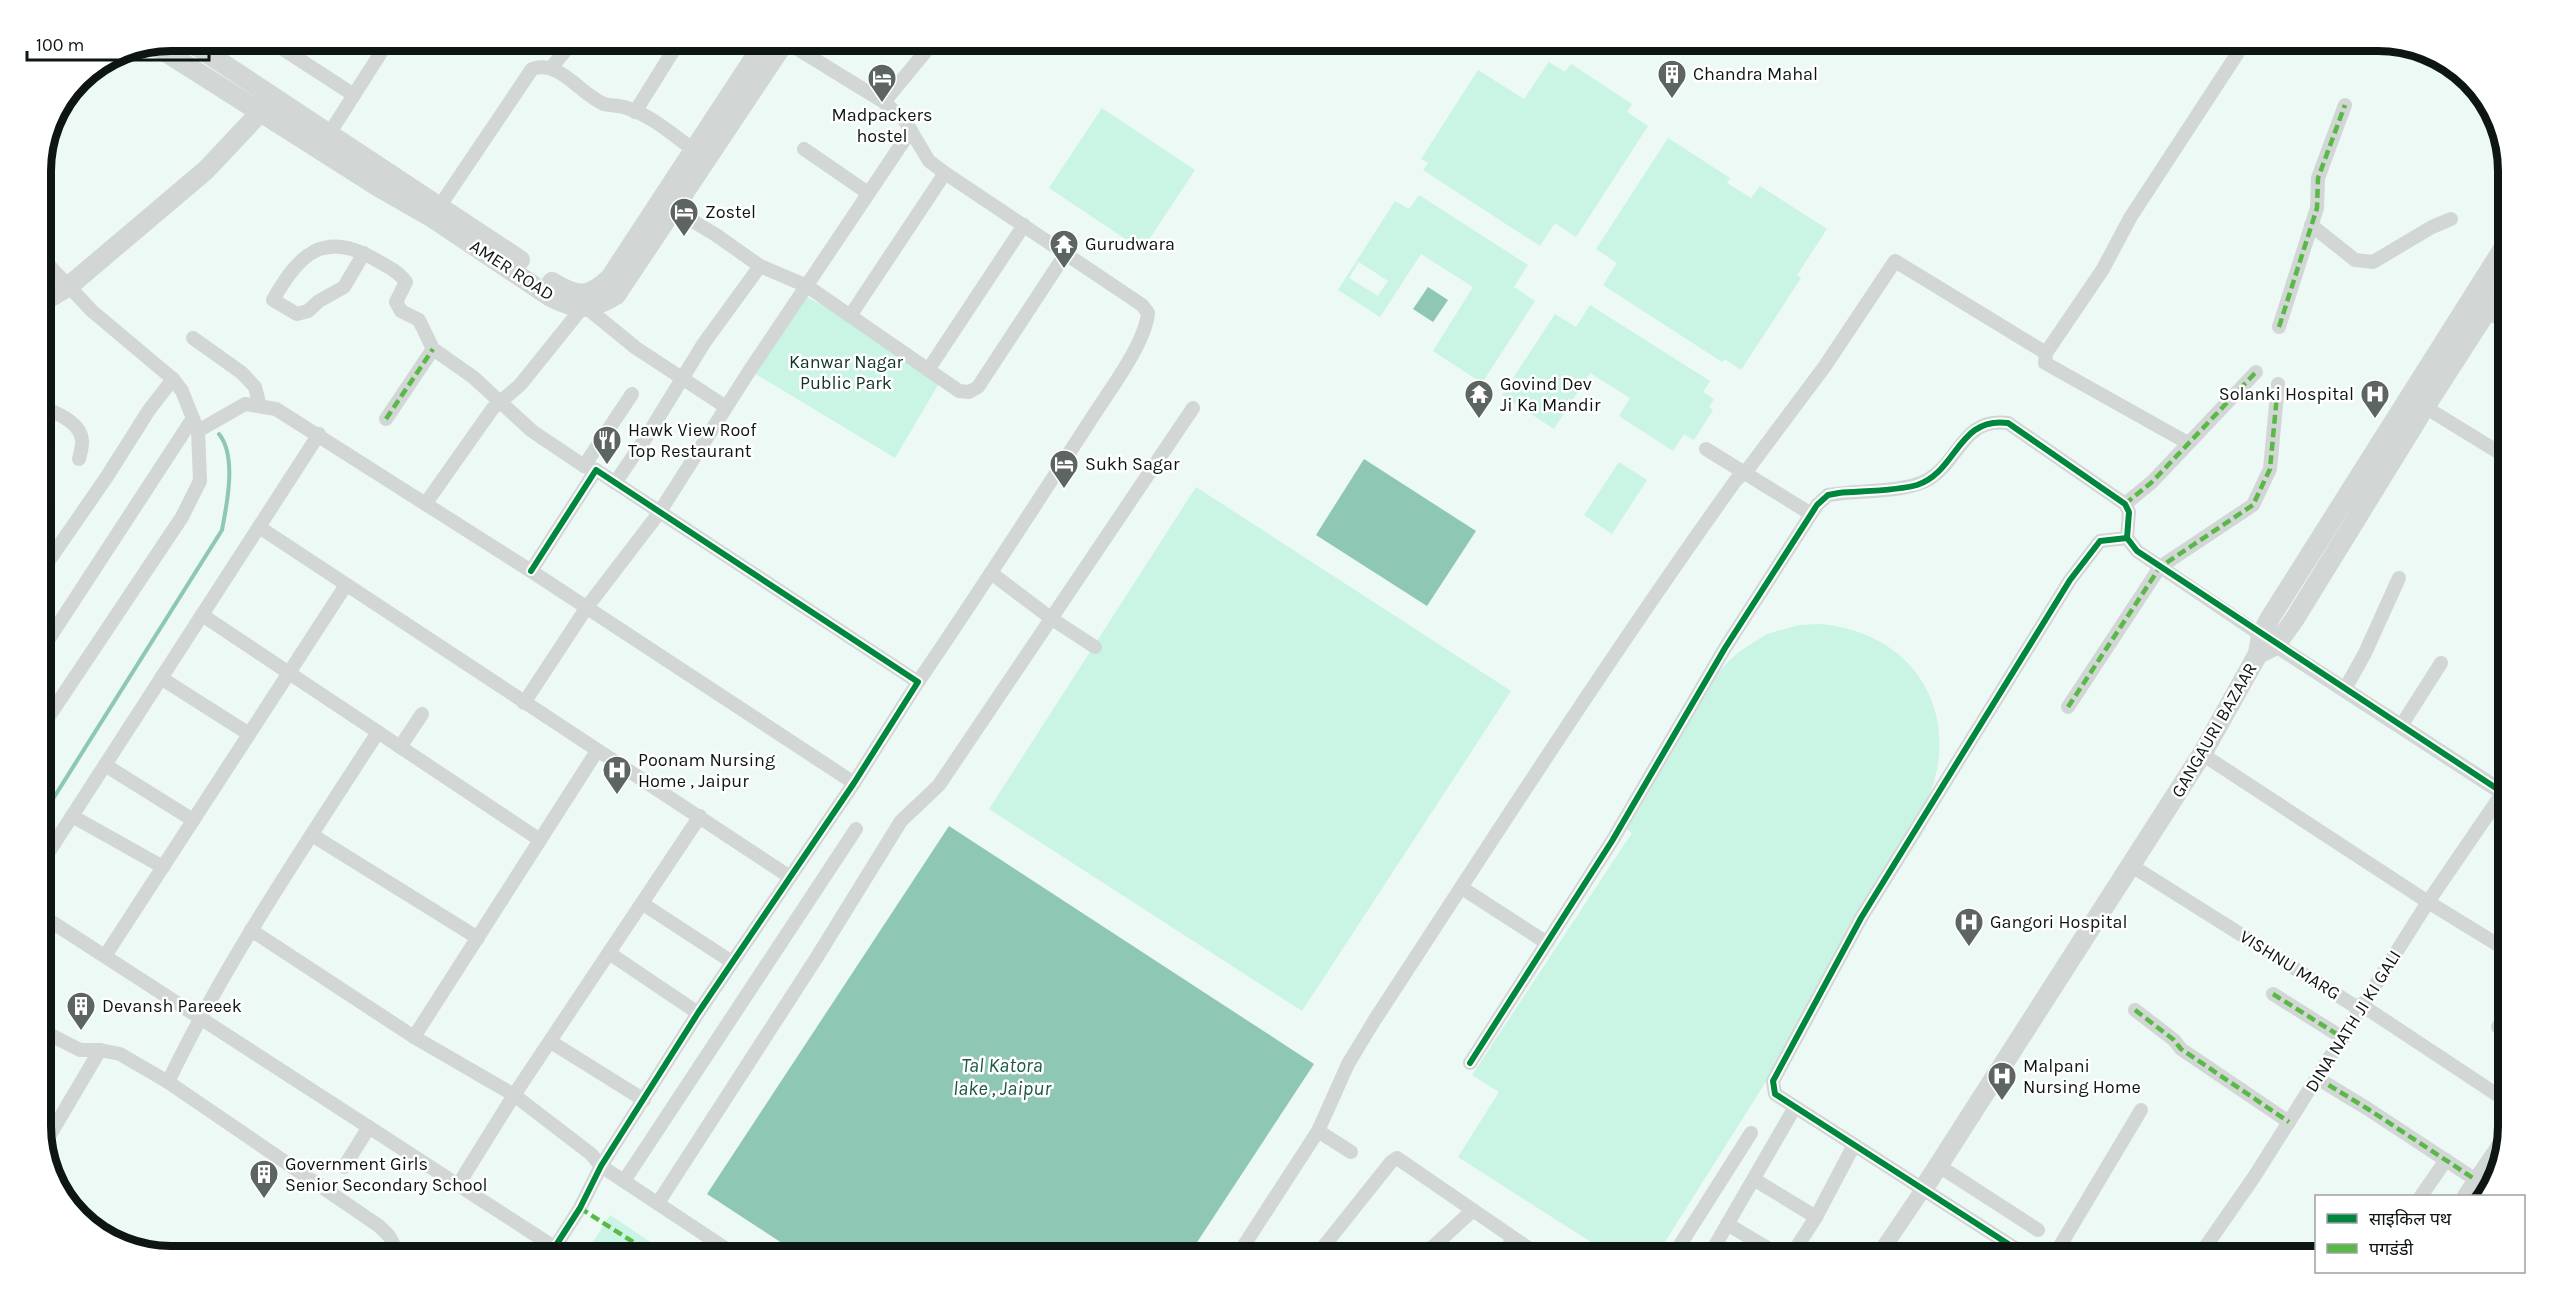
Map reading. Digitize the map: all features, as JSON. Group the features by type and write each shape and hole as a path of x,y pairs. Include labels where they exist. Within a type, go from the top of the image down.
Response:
{"main road":[{"name":"AMER ROAD","path":"164,51 377,186 436,212 570,292 585,294 600,288 610,278 667,205 773,51"},
{"name":"AMER ROAD","path":"204,51 329,134 549,296 568,306 584,308 597,306 616,295 667,205 694,150 772,51"},
{"path":"51,297 69,286 207,170 273,97"},
{"path":"2265,644 2498,257"},
{"name":"GANGAURI BAZAAR","path":"1924,1188 2132,866 2202,754 2265,644 2294,620 2425,406 2498,295"}],"street":[{"path":"286,51 354,95"},
{"path":"329,134 382,51"},
{"path":"551,68 565,51"},
{"path":"635,112 673,51"},
{"path":"555,1246 698,1013 854,783 1119,374 1147,326 1148,313 1142,304 945,173 929,161 911,130 884,102 797,51"},
{"path":"884,102 926,51"},
{"path":"2188,443 2045,363 2046,353 2103,269 2130,218 2239,51"},
{"path":"436,212 532,69 541,66 551,68 605,104 628,108 668,130 694,150"},
{"path":"2279,327 2317,208 2318,178 2345,105"},
{"path":"524,703 586,607 659,513 726,407 911,130"},
{"path":"804,148 868,193"},
{"path":"850,316 945,173"},
{"path":"667,205 760,266 807,286 959,391 969,392 978,387 1066,254"},
{"path":"2311,225 2355,260 2367,262 2377,261 2432,226 2451,219"},
{"path":"928,370 1024,225"},
{"path":"364,253 344,287 308,311 297,314 273,300 285,279 300,262 318,248 340,247 359,250 364,253 402,277 406,282 396,302 401,310 419,320 433,349 473,377 532,431 918,682"},
{"path":"1244,1246 1318,1131 1348,1064 1461,888 1664,583 1744,472 1825,366 1895,261 2046,353"},
{"path":"615,483 684,378 704,343 760,266"},
{"path":"51,267 92,311 173,379 182,391 198,431 200,481 182,517 51,713"},
{"path":"2470,300 2498,318"},
{"path":"426,503 493,408 520,385 584,308 636,348 726,407"},
{"path":"193,338 242,373 255,387 260,406"},
{"path":"386,419 433,349"},
{"path":"2125,504 2152,482 2256,372"},
{"path":"51,558 106,478 149,410 173,379"},
{"path":"2068,707 2160,567 2253,505 2270,470 2278,384"},
{"path":"531,571 632,394"},
{"path":"198,431 245,404 276,409 426,503 854,783"},
{"path":"2425,406 2498,452"},
{"path":"658,1203 818,957 901,821 939,785 1193,408"},
{"path":"51,411 79,430 82,440 78,459"},
{"path":"51,636 193,418"},
{"path":"1470,1063 1660,762 1725,648 1811,514 1828,495 1917,485 1931,478 1977,427 1992,421 2008,423 2125,504 2128,512 2127,538 2137,551 2265,644 2345,689 2498,785"},
{"path":"51,849 319,434"},
{"path":"1706,449 1811,514"},
{"path":"259,527 790,877"},
{"path":"2009,1246 1924,1188 1775,1094 1773,1081 1861,918 2084,560 2100,541 2127,538"},
{"path":"991,573 1052,619 1095,647"},
{"path":"2345,689 2365,653 2399,578"},
{"path":"105,956 346,585"},
{"path":"202,615 540,840"},
{"path":"2401,726 2441,663"},
{"path":"161,678 249,734"},
{"path":"400,747 422,714"},
{"path":"168,1082 199,1017 251,930 378,732"},
{"path":"414,1037 597,751"},
{"path":"2202,754 2428,902 2498,945"},
{"path":"105,765 193,820"},
{"name":"DINA NATH JI KI GALI","path":"2206,1246 2289,1122 2428,902 2498,804"},
{"path":"72,816 163,867"},
{"path":"458,1185 514,1095 700,816"},
{"path":"624,1181 856,829"},
{"path":"312,834 478,938"},
{"name":"VISHNU MARG","path":"2132,866 2353,1005 2363,1006 2498,1095"},
{"path":"1461,888 1547,943"},
{"path":"643,904 732,962"},
{"path":"51,921 458,1185 543,1246"},
{"path":"251,930 414,1037 514,1095 591,1154 602,1166 720,1246"},
{"path":"609,953 698,1013"},
{"path":"2273,994 2343,1038"},
{"path":"2135,1010 2174,1040 2181,1050 2289,1122"},
{"path":"51,1035 80,1050 100,1050 120,1054 168,1082 379,1227 389,1236 394,1246"},
{"path":"551,1042 644,1100"},
{"path":"51,1128 100,1050"},
{"path":"2317,1078 2368,1108 2476,1180"},
{"path":"1715,1246 1795,1107"},
{"path":"2061,1246 2141,1110"},
{"path":"344,1167 369,1127"},
{"path":"1318,1131 1351,1152"},
{"path":"1680,1246 1751,1133"},
{"path":"1798,1246 1854,1145"},
{"path":"2466,1195 2495,1152"},
{"path":"1325,1246 1391,1162 1397,1158 1524,1246"},
{"path":"2422,1195 2446,1160"},
{"path":"1939,1166 2038,1230"},
{"path":"1755,1180 1816,1217"},
{"path":"1885,1246 1924,1188"},
{"path":"1435,1246 1473,1210"},
{"path":"1727,1224 1764,1246"},
{"path":"1509,1246 1515,1240"}],"green space":[{"path":"1549,62 1565,72 1571,64 1632,104 1627,112 1648,126 1576,237 1555,223 1540,246 1423,170 1428,163 1421,159 1478,70 1524,99"},
{"path":"1102,108 1195,170 1142,250 1049,188"},
{"path":"1668,138 1730,178 1727,183 1751,198 1760,186 1827,229 1797,275 1801,278 1741,370 1725,359 1722,362 1603,285 1617,263 1596,249"},
{"path":"1419,195 1528,265 1514,287 1535,301 1482,383 1433,351 1473,287 1421,254 1380,317 1338,290 1395,201 1409,209","holes":["1359,262 1388,281 1378,296 1349,278"]},
{"name":"Kanwar Nagar Public Park","path":"801,294 875,333 938,385 895,458 754,373"},
{"path":"1590,305 1710,381 1703,392 1714,399 1709,407 1713,410 1694,440 1684,434 1673,451 1619,416 1630,398 1590,373 1554,429 1502,395 1555,314 1576,327"},
{"path":"1619,462 1647,480 1612,534 1584,515"},
{"path":"1196,487 1511,691 1302,1011 989,809"},
{"path":"1820,624 1856,631 1886,646 1910,666 1927,691 1937,720 1939,751 1933,784 1918,818 1927,826 1662,1246 1597,1246 1458,1157 1499,1092 1472,1075 1632,833 1619,823 1718,673 1740,651 1767,634 1799,625"},
{"path":"610,1215 656,1246 590,1246"}],"water":[{"path":"1428,287 1448,300 1433,322 1413,309"},
{"path":"1364,459 1476,531 1427,606 1316,535"},
{"name":"Tal Katora lake , Jaipur","path":"949,826 1314,1064 1195,1246 787,1246 707,1194"}],"waterway":[{"path":"51,802 222,530 228,494 229,467 225,443 219,434"}],"marked path":[{"path":"2279,327 2317,208 2318,178 2345,105"},
{"path":"386,419 433,349"},
{"path":"2125,504 2152,482 2256,372"},
{"path":"2068,707 2160,567 2253,505 2270,469 2278,384"},
{"path":"2273,994 2343,1038"},
{"path":"2135,1010 2174,1040 2181,1049 2289,1122"},
{"path":"2317,1078 2476,1180"},
{"path":"580,1208 639,1246"}],"cycle path":[{"path":"1470,1063 1612,841 1725,648 1817,505 1828,495 1889,490 1917,485 1941,469 1968,436 1978,428 1991,423 2008,423 2125,504 2129,512 2127,538 2137,551 2498,789"},
{"path":"531,571 596,470 918,682 854,783 698,1013 601,1166 580,1208 555,1246"},
{"path":"2011,1246 1775,1094 1773,1081 1861,918 2070,580 2100,541 2127,538"}],"place":[{"name":"Chandra Mahal","path":"1672,100"},
{"name":"Madpackers hostel","path":"882,104"},
{"name":"Zostel","path":"684,238"},
{"name":"Gurudwara","path":"1064,270"},
{"name":"Govind Dev Ji Ka Mandir","path":"1479,420"},
{"name":"Solanki Hospital","path":"2375,420"},
{"name":"Hawk View Roof Top Restaurant","path":"607,466"},
{"name":"Sukh Sagar","path":"1064,490"},
{"name":"Poonam Nursing Home , Jaipur","path":"617,796"},
{"name":"Gangori Hospital","path":"1969,948"},
{"name":"Devansh Pareeek","path":"81,1032"},
{"name":"Malpani Nursing Home","path":"2002,1102"},
{"name":"Government Girls Senior Secondary School","path":"264,1200"}]}
